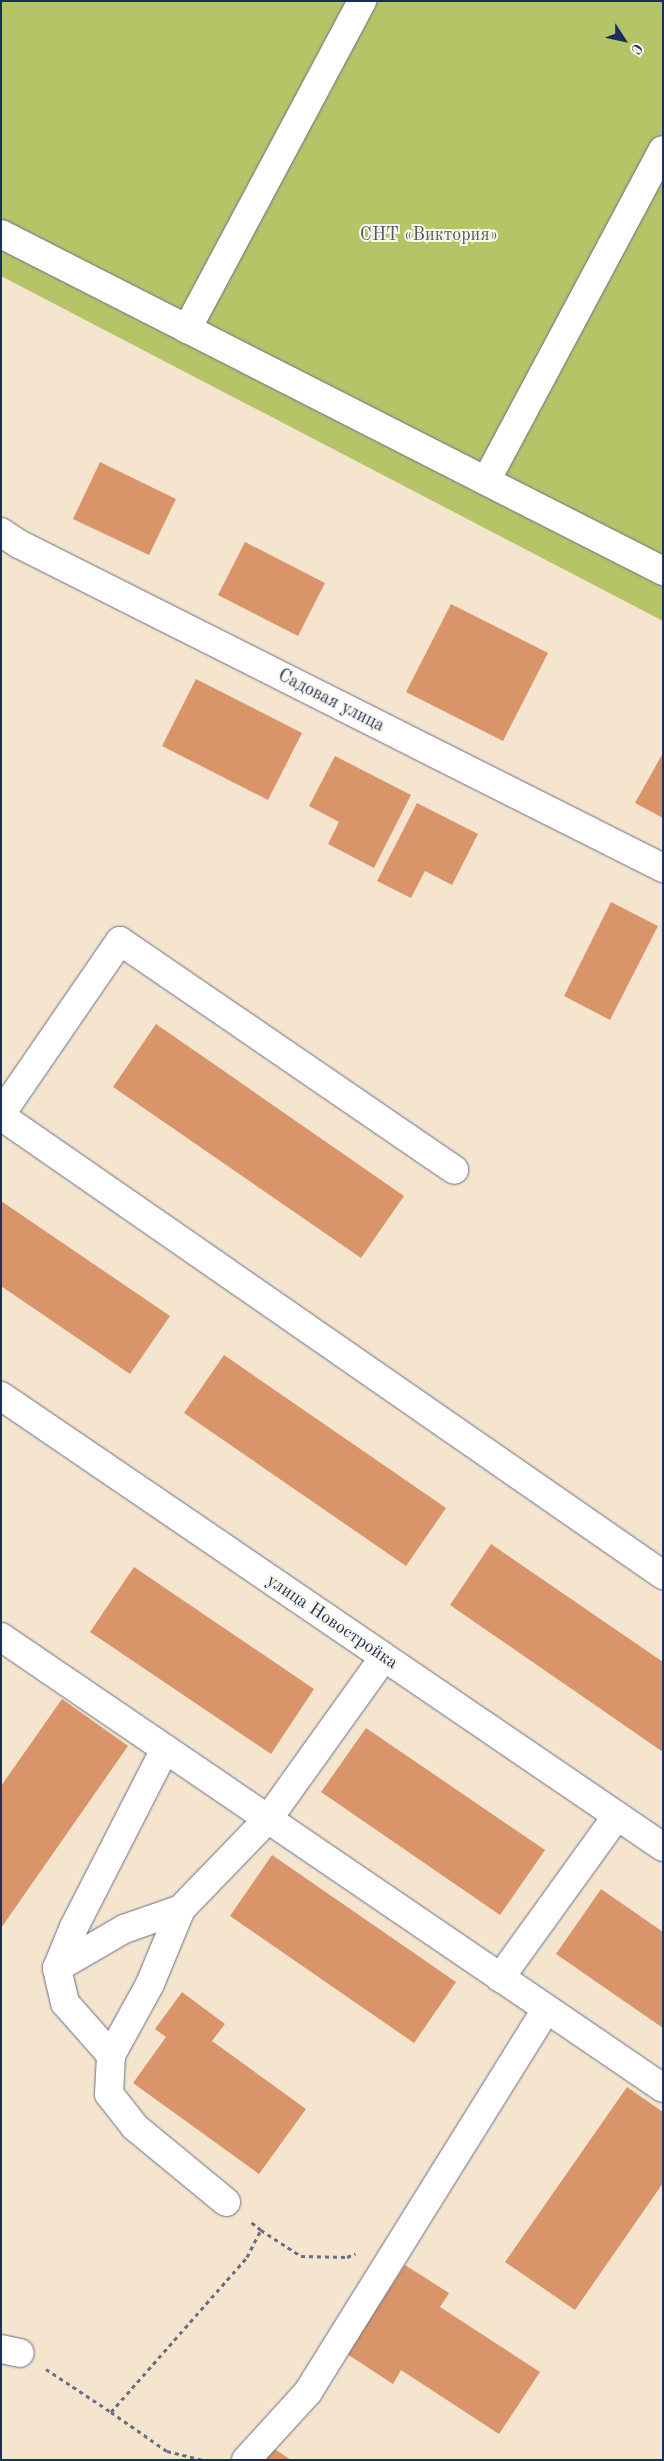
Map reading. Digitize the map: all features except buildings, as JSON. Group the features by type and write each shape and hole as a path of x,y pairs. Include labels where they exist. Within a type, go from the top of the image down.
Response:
{"street":[{"path":"187,329 362,1"},
{"path":"486,481 663,150"},
{"path":"1,234 663,571"},
{"name":"Садовая улица","path":"1,532 19,544 663,868"},
{"path":"454,1170 120,941 1,1115 663,1574"},
{"name":"улица Новостройка","path":"5,1406 384,1657 663,1847"},
{"path":"1,1637 663,2088"},
{"path":"226,2202 135,2127 109,2094 111,2055 150,1984 180,1909 268,1819 384,1657"},
{"path":"111,2055 66,2003 57,1968 74,1926 165,1749"},
{"path":"500,1978 617,1816"},
{"path":"57,1968 124,1929 180,1909"},
{"path":"246,2460 308,2392 546,2009"}],"path":[{"path":"226,2202 261,2230 301,2256 347,2257 405,2236"},
{"path":"111,2412 247,2257 261,2230"},
{"path":"11,2351 111,2412 167,2451 202,2460"}],"green space":[{"name":"СНТ «Виктория»","path":"1,1 663,1 663,621 1,276"}]}
